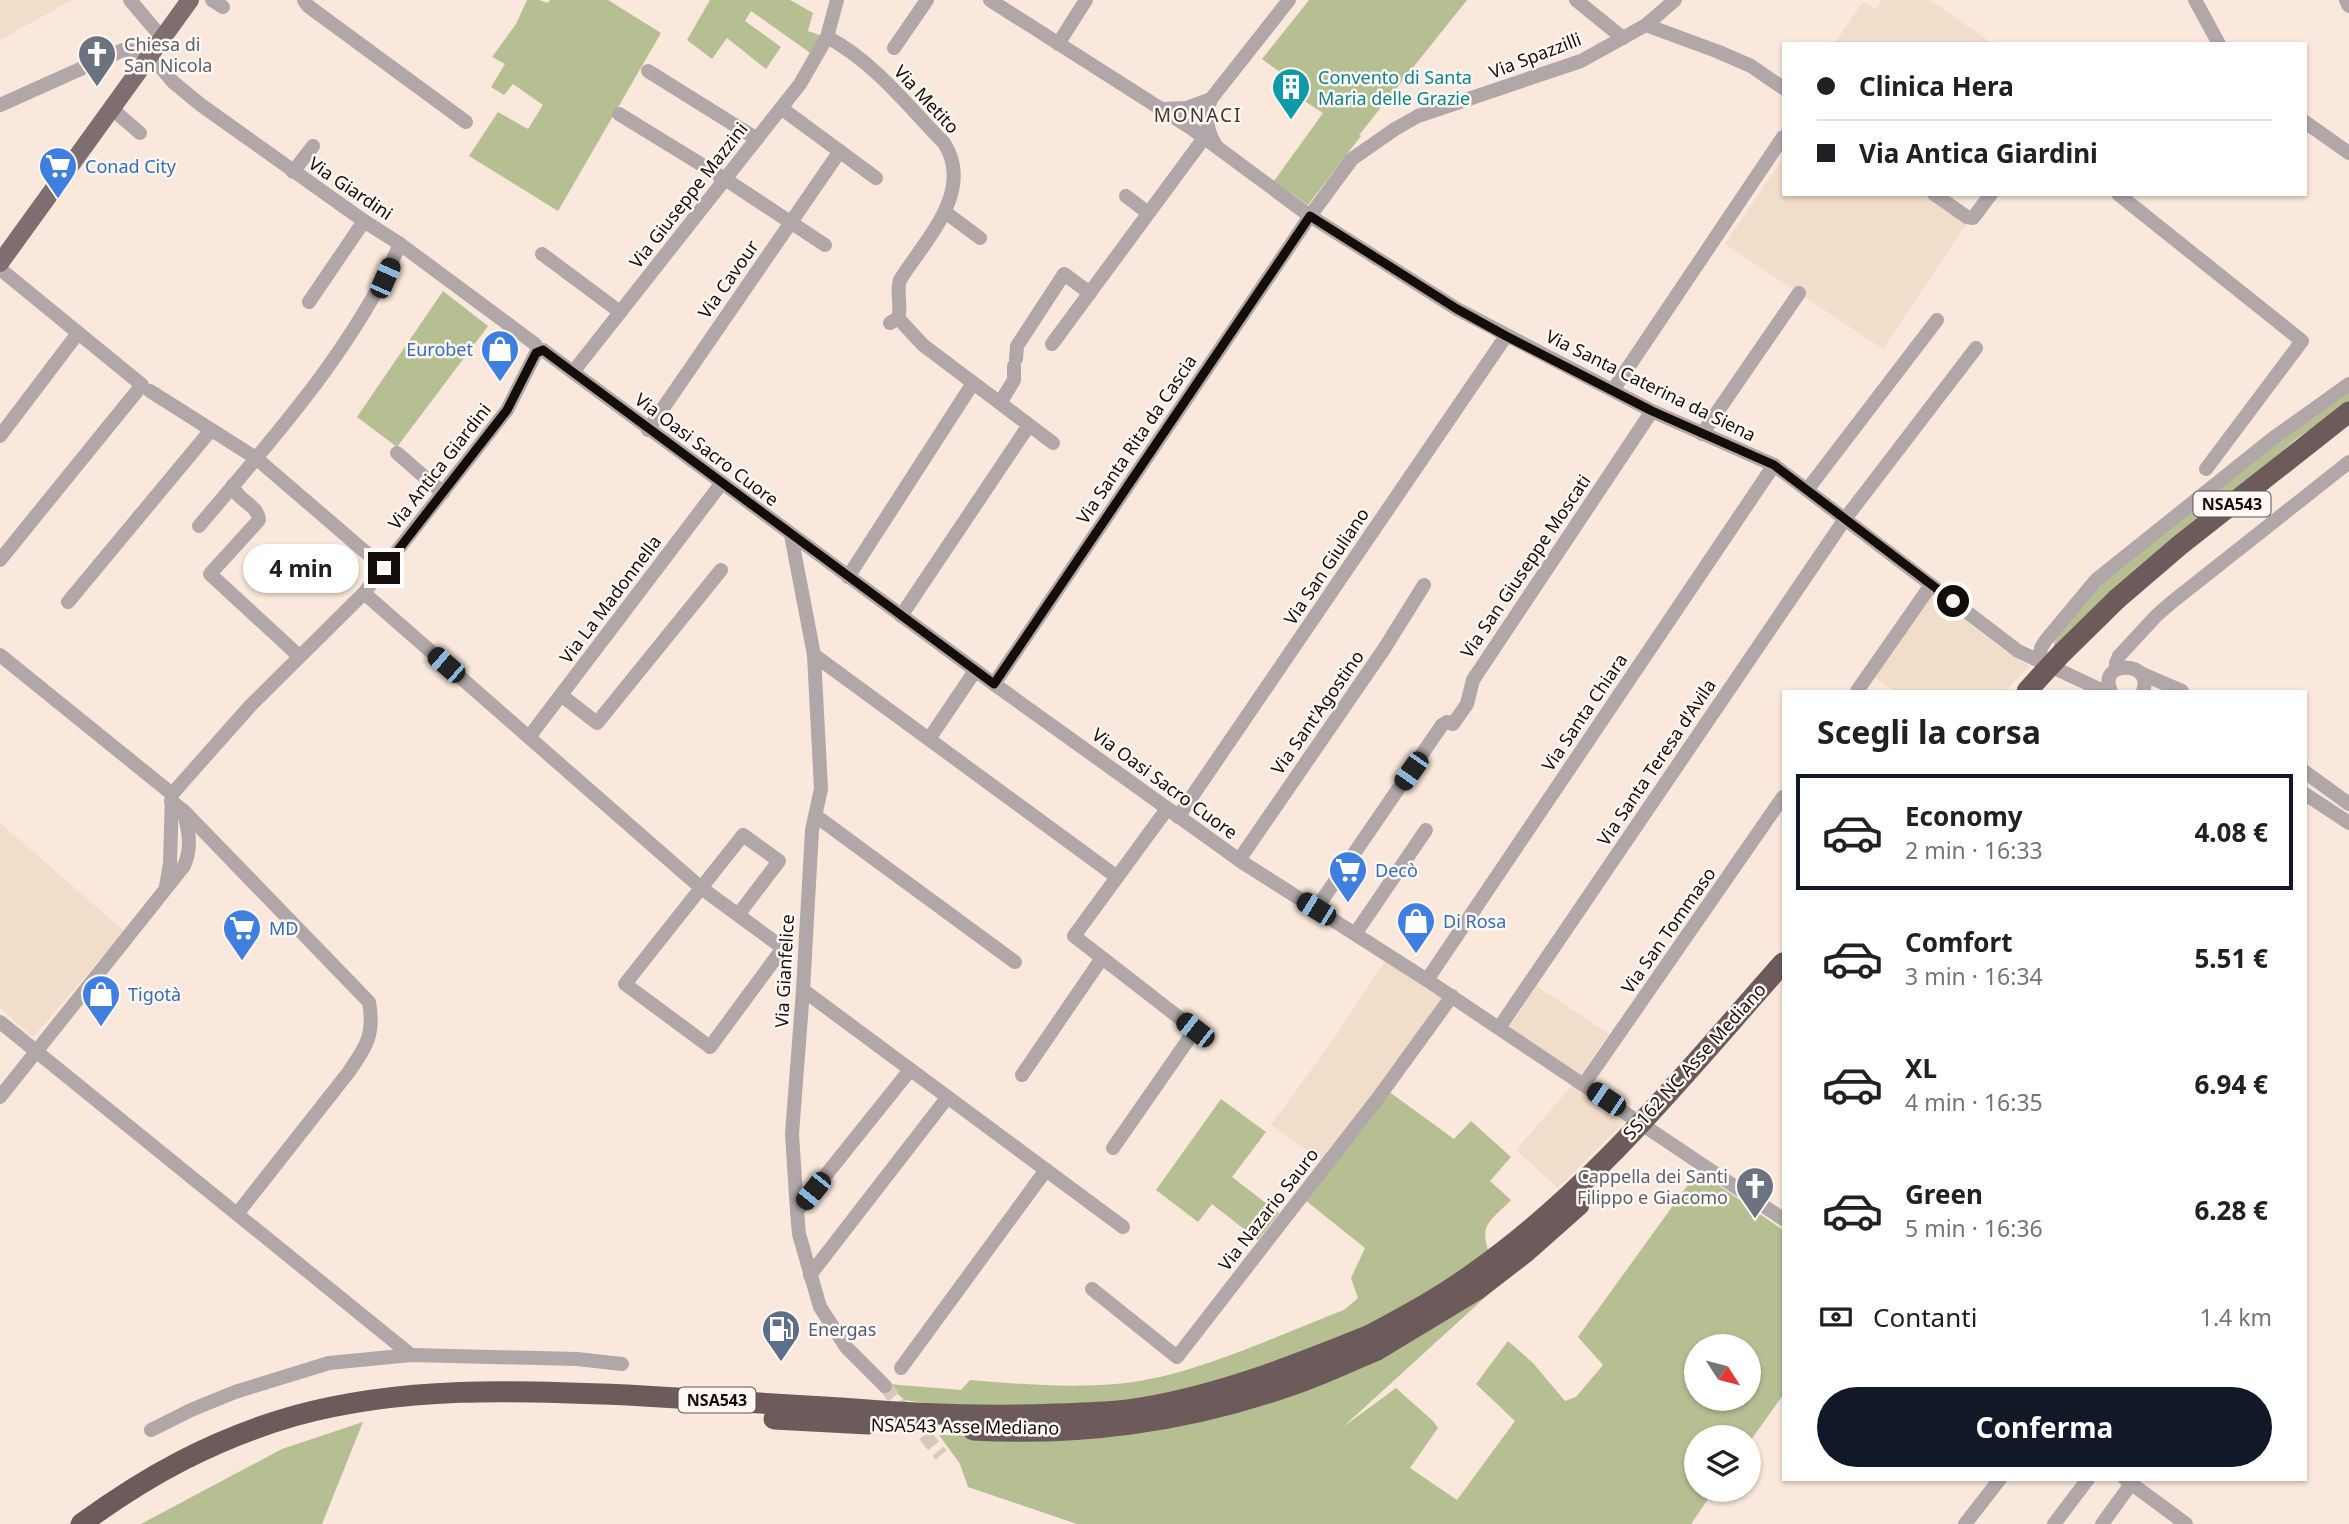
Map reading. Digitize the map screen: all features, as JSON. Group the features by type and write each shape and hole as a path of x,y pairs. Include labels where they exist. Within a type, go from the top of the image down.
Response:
{"highway":[{"name":"NSA543","path":"2046,690 2122,604 2180,545 2349,412"},
{"path":"2028,690 2061,654 2122,604 2190,555 2349,430"},
{"name":"SS162 NC Asse Mediano","path":"1374,1343 1415,1311 1471,1275 1570,1194 1654,1108 1782,964"},
{"name":"NSA543 Asse Mediano","path":"102,1524 139,1497 231,1450 318,1424 393,1410 479,1403 534,1402 983,1431 1083,1428 1140,1422 1189,1414 1283,1388 1478,1289 1526,1252 1586,1199 1661,1122 1782,985"},
{"name":"NSA543 Asse Mediano","path":"81,1524 125,1491 165,1468 250,1430 338,1406 410,1395 528,1391 984,1417 1127,1410 1228,1388 1374,1343"},
{"path":"658,1397 725,1389"},
{"path":"821,1391 832,1399 859,1410"}],"main road":[{"path":"0,263 190,0"}],"street":[{"path":"130,0 163,39"},
{"path":"304,0 308,6 466,122"},
{"path":"827,37 837,0"},
{"path":"894,48 927,0"},
{"name":"Via Santa Caterina da Siena","path":"990,0 1191,128 1310,216 1457,309 1652,411 1774,465 2018,651 2088,684 2112,682"},
{"path":"1058,44 1086,0"},
{"path":"1191,128 1199,124 1206,105 1289,0"},
{"path":"1576,0 1623,38"},
{"name":"Via Spazzilli","path":"1310,216 1352,159 1406,122 1580,61 1646,25 1675,0"},
{"path":"2194,0 2218,42"},
{"path":"2346,0 2349,6"},
{"path":"1646,25 1751,66 1782,87"},
{"name":"Via Giuseppe Mazzini","path":"573,372 800,83 827,37"},
{"name":"Via Metito","path":"827,37 847,48 878,75 952,155 955,171 950,203 900,280 897,289 900,312 894,321 1053,443"},
{"path":"0,105 123,51 141,51 151,56"},
{"name":"Via Giardini","path":"151,56 173,82 201,105 293,172 400,244 538,349"},
{"path":"648,71 757,139"},
{"path":"1160,108 1175,110 1206,105"},
{"path":"1206,105 1209,133 1217,147"},
{"path":"781,108 876,178"},
{"path":"112,109 139,133"},
{"path":"619,114 825,245"},
{"path":"2307,123 2349,153"},
{"path":"1052,344 1204,138"},
{"path":"1613,390 1782,138"},
{"path":"293,172 313,146"},
{"name":"Via Cavour","path":"648,430 840,151"},
{"path":"1126,196 1148,213"},
{"path":"1937,196 1967,217 1973,218 1990,196"},
{"path":"2121,196 2302,341 2206,469"},
{"path":"945,212 980,238"},
{"name":"Via Santa Rita da Cascia","path":"994,684 1310,216"},
{"path":"309,302 364,221"},
{"path":"199,526 309,394 385,278 400,244"},
{"path":"542,254 620,312"},
{"path":"0,269 146,388 256,458 384,568"},
{"path":"1000,403 1014,380 1017,346 1064,274 1090,293"},
{"path":"1702,434 1800,293"},
{"path":"1807,490 1937,320"},
{"path":"0,436 78,333"},
{"name":"Via San Giuliano","path":"1102,958 1074,936 1117,877 1173,813 1506,336"},
{"name":"Via Santa Teresa d'Avila","path":"1499,1028 1845,519 1976,348"},
{"name":"Via Oasi Sacro Cuore","path":"538,349 573,372 975,671 1239,860 1452,996 1781,1214"},
{"name":"Via Antica Giardini","path":"171,798 251,705 364,593 507,410 538,349"},
{"path":"848,577 973,383"},
{"path":"2039,662 2041,648 2046,640 2096,580 2272,439 2349,384"},
{"path":"0,560 146,388"},
{"name":"Via San Giuseppe Moscati","path":"1316,909 1443,725 1447,722 1453,724 1467,704 1473,680 1652,411"},
{"path":"901,616 1029,425"},
{"path":"68,602 211,430"},
{"path":"397,453 443,493"},
{"path":"2112,682 2119,656 2157,615 2349,462"},
{"name":"Via Santa Chiara","path":"1427,980 1774,465"},
{"name":"Via La Madonnella","path":"529,737 721,484"},
{"path":"233,485 235,493 257,511 259,520 210,574 299,656"},
{"name":"Via Gianfelice","path":"791,535 814,655 821,789 812,830 792,1134 799,1234 820,1307 846,1347 885,1386"},
{"path":"561,695 597,723 720,570"},
{"name":"Via Sant'Agostino","path":"1239,860 1384,649 1424,585"},
{"path":"1858,690 1931,585"},
{"path":"364,593 700,887 738,915 783,948 710,1047 625,984 700,887 743,835 779,861 738,915"},
{"path":"0,655 171,798 186,817 369,1002 373,1023 364,1048 348,1073 237,1214"},
{"path":"814,655 1117,877"},
{"path":"2112,682 2129,668 2180,690"},
{"path":"929,739 975,671"},
{"path":"2140,673 2145,684 2143,690"},
{"path":"2307,773 2349,804"},
{"path":"0,1097 177,875 188,857 190,843 182,798 188,778"},
{"path":"2307,795 2349,823"},
{"path":"166,886 170,853 171,798"},
{"name":"Via San Tommaso","path":"1584,1084 1782,798"},
{"path":"816,816 1015,962"},
{"path":"170,824 186,817"},
{"path":"1355,934 1426,830"},
{"path":"170,853 188,857 205,847 218,847"},
{"path":"1022,1074 1102,958 1195,1030 1113,1148"},
{"path":"803,990 1123,1227"},
{"name":"Via Nazario Sauro","path":"1092,1289 1177,1357 1378,1098 1452,996"},
{"path":"0,1022 411,1355"},
{"path":"797,1211 910,1070"},
{"path":"810,1275 947,1098"},
{"path":"901,1368 1046,1170"},
{"path":"151,1430 191,1409 235,1392 329,1363 411,1355 578,1359 622,1364"},
{"path":"1965,1524 1998,1481"},
{"path":"2054,1524 2086,1481"},
{"path":"2102,1524 2128,1481 2186,1524"},
{"path":"2160,1524 2170,1511"}],"shaded area":[{"path":"0,0 72,0 0,40"},
{"path":"1882,0 1930,0 1990,42 1835,42 1863,2 1875,9"},
{"path":"1782,159 1782,196 1949,196 1973,214 1883,349 1725,244"},
{"path":"1930,594 2029,666 2007,690 1893,690 1873,676"},
{"path":"0,823 124,931 33,1037 0,1008"},
{"path":"1387,958 1454,1002 1331,1167 1271,1125 1331,1043"},
{"path":"1537,986 1609,1034 1579,1077 1508,1029"},
{"path":"1576,1081 1629,1117 1558,1188 1516,1150"}],"green space":[{"path":"527,0 548,3 550,0 608,0 661,33 558,211 469,156 498,112 528,129 543,105 513,84 504,95 491,87 505,64 492,57 516,24"},
{"path":"710,0 790,0 813,13 808,31 822,36 813,55 751,11 745,21 781,47 766,69 727,38 712,59 687,40"},
{"path":"1309,0 1467,0 1359,135 1361,136 1308,205 1274,181 1323,113 1275,82 1281,73 1262,59"},
{"path":"443,291 488,326 397,447 357,417"},
{"path":"2349,388 2349,403 2296,439 2054,650 2054,643 2062,629 2081,603 2139,550"},
{"path":"1388,1091 1454,1139 1471,1121 1511,1157 1490,1181 1511,1200 1491,1219 1485,1233 1490,1255 1503,1281 1343,1427 1396,1388 1438,1428 1410,1468 1457,1500 1515,1421 1476,1384 1508,1341 1533,1363 1565,1401 1576,1397 1603,1365 1578,1337 1698,1171 1782,1229 1782,1396 1761,1426 1684,1425 1684,1502 1706,1502 1691,1524 1077,1524 968,1487 960,1464 939,1435 1032,1437 1238,1379 1136,1399 1083,1405 947,1406 904,1400 888,1384 961,1390 970,1380 1078,1386 1115,1384 1171,1374 1231,1355 1344,1310 1358,1298 1351,1278 1365,1248 1305,1200"},
{"path":"1221,1099 1266,1132 1232,1177 1279,1213 1258,1240 1212,1204 1198,1222 1156,1190"},
{"path":"363,1422 322,1524 141,1524 282,1449"}],"tunnel":[{"path":"885,1386 941,1455"}],"place":[{"name":"Chiesa di San Nicola","path":"97,88"},
{"name":"Convento di Santa Maria delle Grazie","path":"1291,121"},
{"name":"Conad City","path":"58,200"},
{"name":"Eurobet","path":"500,383"},
{"name":"Decò","path":"1348,904"},
{"name":"Di Rosa","path":"1416,955"},
{"name":"MD","path":"242,962"},
{"name":"Tigotà","path":"101,1028"},
{"name":"Cappella dei Santi Filippo e Giacomo","path":"1755,1220"},
{"name":"Energas","path":"781,1363"}],"district":[{"name":"MONACI","path":"1198,115"}],"route":[{"path":"384,568 507,410 536,353 543,350 994,684 1310,216 1457,309 1506,336 1652,411 1774,465 1953,601"}]}
